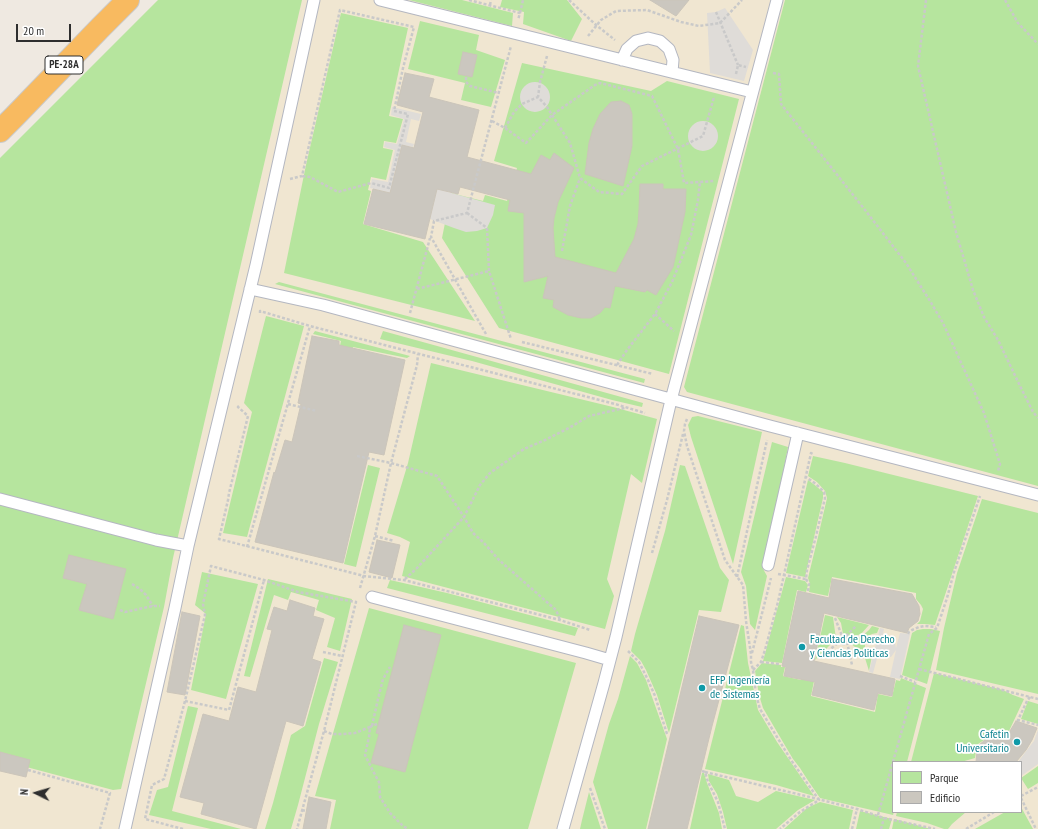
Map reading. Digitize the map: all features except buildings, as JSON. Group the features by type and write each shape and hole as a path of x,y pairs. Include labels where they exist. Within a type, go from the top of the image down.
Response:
{"highway":[{"name":"PE-28A","path":"0,131 128,0"}],"lane":[{"path":"126,829 188,546 250,289 314,0"},
{"path":"380,0 752,92"},
{"path":"563,829 616,637 671,400 752,92 753,69 777,0"},
{"path":"622,60 627,49 636,40 648,38 660,41 669,49 673,60 672,72"},
{"path":"250,289 323,306 671,400 1038,495"},
{"path":"770,569 798,433"},
{"path":"0,499 156,540 188,546"},
{"path":"372,597 610,660"}],"path":[{"path":"469,0 520,13"},
{"path":"490,5 491,0"},
{"path":"467,213 523,0"},
{"path":"570,0 596,25 627,49"},
{"path":"584,50 589,34 600,20 616,11 647,10 681,22 699,26 720,23 742,0"},
{"path":"926,0 918,66 956,232 973,290 984,317 998,340 1033,412 1038,418"},
{"path":"1005,0 1018,23 1038,44"},
{"path":"288,186 290,179 302,176 310,177 338,192 371,183 389,188 408,114 394,111 402,68 414,27 340,10 302,176"},
{"path":"716,12 738,65 734,79"},
{"path":"551,42 540,82 538,97 547,107 570,143 580,178 570,206 562,251"},
{"path":"738,65 779,74 781,104 906,263 933,307 943,324 984,413 1000,464 994,483"},
{"path":"466,77 466,82 470,86 499,93"},
{"path":"492,121 505,128 526,144 552,116 594,85 600,83 652,96 678,149 684,183 729,180"},
{"path":"505,128 514,112 522,104 538,97"},
{"path":"580,178 599,192 622,194 642,166 703,136 714,97 722,99"},
{"path":"617,365 626,350 654,314 672,282 690,236 698,200 700,181"},
{"path":"410,313 434,221 467,213"},
{"path":"467,213 487,228 489,271 511,339"},
{"path":"430,237 486,334"},
{"path":"417,289 489,271"},
{"path":"258,319 260,311 310,326 645,413"},
{"path":"403,311 417,315"},
{"path":"654,314 686,342"},
{"path":"247,547 310,326"},
{"path":"479,332 492,336"},
{"path":"504,338 654,374"},
{"path":"364,576 375,536 391,463 417,365 418,354"},
{"path":"240,400 238,407 248,416 219,540 364,576 404,580 560,620 590,630"},
{"path":"288,404 317,411"},
{"path":"404,580 464,517 480,485 490,473 524,449 569,428 589,416 628,408"},
{"path":"685,424 684,431 687,446 718,542 726,560 743,585 746,621 752,654"},
{"path":"737,577 770,426"},
{"path":"753,670 760,662 765,650 784,575 811,453 818,455"},
{"path":"357,456 391,463 437,476 473,533 499,560 556,610 560,620"},
{"path":"806,477 824,492 825,498 807,570 806,579 809,584 808,591"},
{"path":"973,494 985,496"},
{"path":"893,761 929,634 937,628 980,496"},
{"path":"375,536 394,541"},
{"path":"183,829 145,819 152,785 164,779 185,701 205,615 202,604 211,566 264,580 298,592 356,602 324,731 297,829"},
{"path":"770,569 751,662 756,695 760,709 791,760 819,800"},
{"path":"784,575 806,579"},
{"path":"185,701 229,710 264,580"},
{"path":"132,584 140,589 153,606"},
{"path":"120,610 126,612 153,606 175,608"},
{"path":"820,658 840,641 842,636 835,618"},
{"path":"842,636 846,636 856,626"},
{"path":"908,634 918,627 925,626 937,628"},
{"path":"846,636 848,639 847,642 852,665"},
{"path":"840,641 844,644 847,642"},
{"path":"626,650 639,662 648,680 668,734"},
{"path":"323,652 342,656"},
{"path":"760,662 779,664"},
{"path":"390,667 383,679 365,755 380,782 380,798 390,813 408,829"},
{"path":"919,668 1038,699"},
{"path":"900,676 915,682"},
{"path":"1030,697 1018,720 1038,726"},
{"path":"324,731 332,734 355,733 377,724"},
{"path":"878,815 892,765"},
{"path":"28,770 110,793 100,829"},
{"path":"725,829 718,802 703,771 857,809 884,818 935,829"},
{"path":"589,784 605,829"},
{"path":"1022,796 1038,787"},
{"path":"1022,799 1036,829"},
{"path":"780,829 800,812 819,800"},
{"path":"852,829 857,809"},
{"path":"302,810 306,811"},
{"path":"966,829 992,813"},
{"path":"881,829 884,818"}],"shaded area":[{"path":"158,0 1038,0 1038,829 0,829 0,159"},
{"path":"725,8 753,50 744,81 710,73 707,13 716,12"},
{"path":"535,82 546,86 550,97 546,108 535,112 524,108 520,97 524,86"},
{"path":"392,107 421,114 419,121 411,119 406,142 414,144 413,147 402,145 397,162 409,165 408,169 396,166 392,184 402,187 400,195 370,188 372,179 388,182 395,150 384,147 385,142 397,144 404,119 391,115"},
{"path":"703,121 714,125 718,136 714,147 703,151 692,147 688,136 692,125"},
{"path":"437,189 495,205 493,215 487,228 466,232 430,219"},
{"path":"880,628 884,629 882,639 895,643 896,648 900,633 910,634 900,679 890,677 896,650 891,657 878,655 873,673 869,672"},
{"path":"1038,730 1038,764 1022,775 1022,761 1019,761 1034,741"}],"green space":[{"path":"158,0 302,0 173,558 164,607 121,789 113,790 0,760 0,158"},
{"path":"409,0 462,0 513,13 512,26"},
{"path":"502,0 567,0 582,19 571,41 523,24 524,12 500,7"},
{"path":"785,0 1038,0 1038,486 687,392 684,387"},
{"path":"341,13 408,28 389,116 403,119 396,143 384,141 383,148 393,150 386,180 371,177 368,190 371,191 363,224 423,242 475,321 284,273 306,165"},
{"path":"420,21 479,35 476,50 505,60 491,107 461,100 465,83 408,69"},
{"path":"522,63 651,91 667,81 739,99 669,374 499,328 442,238 451,193 483,201 485,195 507,201 517,168 494,161"},
{"path":"279,282 645,379 644,383 275,284"},
{"path":"266,316 304,326 247,537 223,533 252,412 244,403"},
{"path":"315,331 410,356 407,358 353,347 347,372 335,369 341,341 313,334"},
{"path":"383,331 643,403 642,407 472,361 380,339"},
{"path":"431,363 657,419 642,483 631,474 607,579 614,596 605,629 402,576 410,542 387,533 408,463"},
{"path":"698,416 762,432 733,564 688,425 692,417"},
{"path":"772,442 788,447 775,515 762,567 767,576 755,630 750,624 746,586 741,572"},
{"path":"813,456 978,496 935,625 917,624 920,621 923,609 916,599 916,593 832,577 828,596 809,592 810,584 808,578 827,498 825,491 817,482 808,476"},
{"path":"368,465 380,468 356,567 344,564"},
{"path":"680,465 685,466 720,568 729,580 721,612 699,610 669,733 657,695 646,670 641,661 631,651 665,531"},
{"path":"808,480 823,492 823,498 805,577 786,573"},
{"path":"982,499 1038,513 1038,694 936,670 957,573"},
{"path":"202,572 258,584 226,699 191,690 206,614 195,605"},
{"path":"786,577 805,581 808,585 806,592 797,590 782,663 763,661"},
{"path":"268,579 352,599 340,651 327,647 335,618 316,610 319,600 291,592 288,600 274,595 250,677 244,676"},
{"path":"390,580 447,593 578,628 575,636 387,588"},
{"path":"369,608 576,663 528,829 330,829 336,800 315,796"},
{"path":"825,615 833,617 836,639 815,660"},
{"path":"837,617 869,625 861,634 849,638 847,635 843,634 841,623"},
{"path":"741,625 744,626 748,663 758,710 777,742 814,796 776,785 705,769"},
{"path":"872,626 879,628 877,633 868,636 865,641 865,648 872,656 869,671 865,658 849,642 849,640 862,636"},
{"path":"923,629 940,631 927,684 902,675 912,633"},
{"path":"630,656 637,663 646,680 667,739 646,829 608,829 593,782"},
{"path":"324,658 338,662 319,724 291,829 265,829 291,735 305,726"},
{"path":"762,663 781,665 781,667 785,667 783,676 801,680 804,669 816,671 811,696 875,712 878,694 892,697 896,680 900,681 901,678 926,688 907,761 892,761 893,815 820,798 793,759 763,708 755,671"},
{"path":"934,673 1003,690 1024,699 1009,731 1002,741 996,738 984,740 978,744 975,758 964,761 911,761"},
{"path":"1028,701 1038,704 1038,724 1021,719"},
{"path":"188,706 198,708 172,811 241,829 211,829 149,815 157,790 168,787"},
{"path":"1038,766 1038,783 1028,789 1022,777"},
{"path":"702,773 704,773 719,813 722,829 690,829"},
{"path":"708,774 729,780 736,796 758,802 776,791 815,800 798,810 776,829 727,829 717,794 709,781"},
{"path":"589,792 601,829 580,829"},
{"path":"820,802 853,810 849,829 784,829 807,808"},
{"path":"1022,809 1033,829 975,829 1003,813 1022,813"},
{"path":"860,811 892,819 889,829 856,829"},
{"path":"897,813 965,813 948,829 896,816"},
{"path":"894,819 931,829 892,829"}],"place":[{"name":"Facultad de Derecho y Ciencias Politicas","path":"802,647"},
{"name":"EFP Ingeniería de Sistemas","path":"702,688"},
{"name":"Cafetin Universitario","path":"1017,742"}]}
